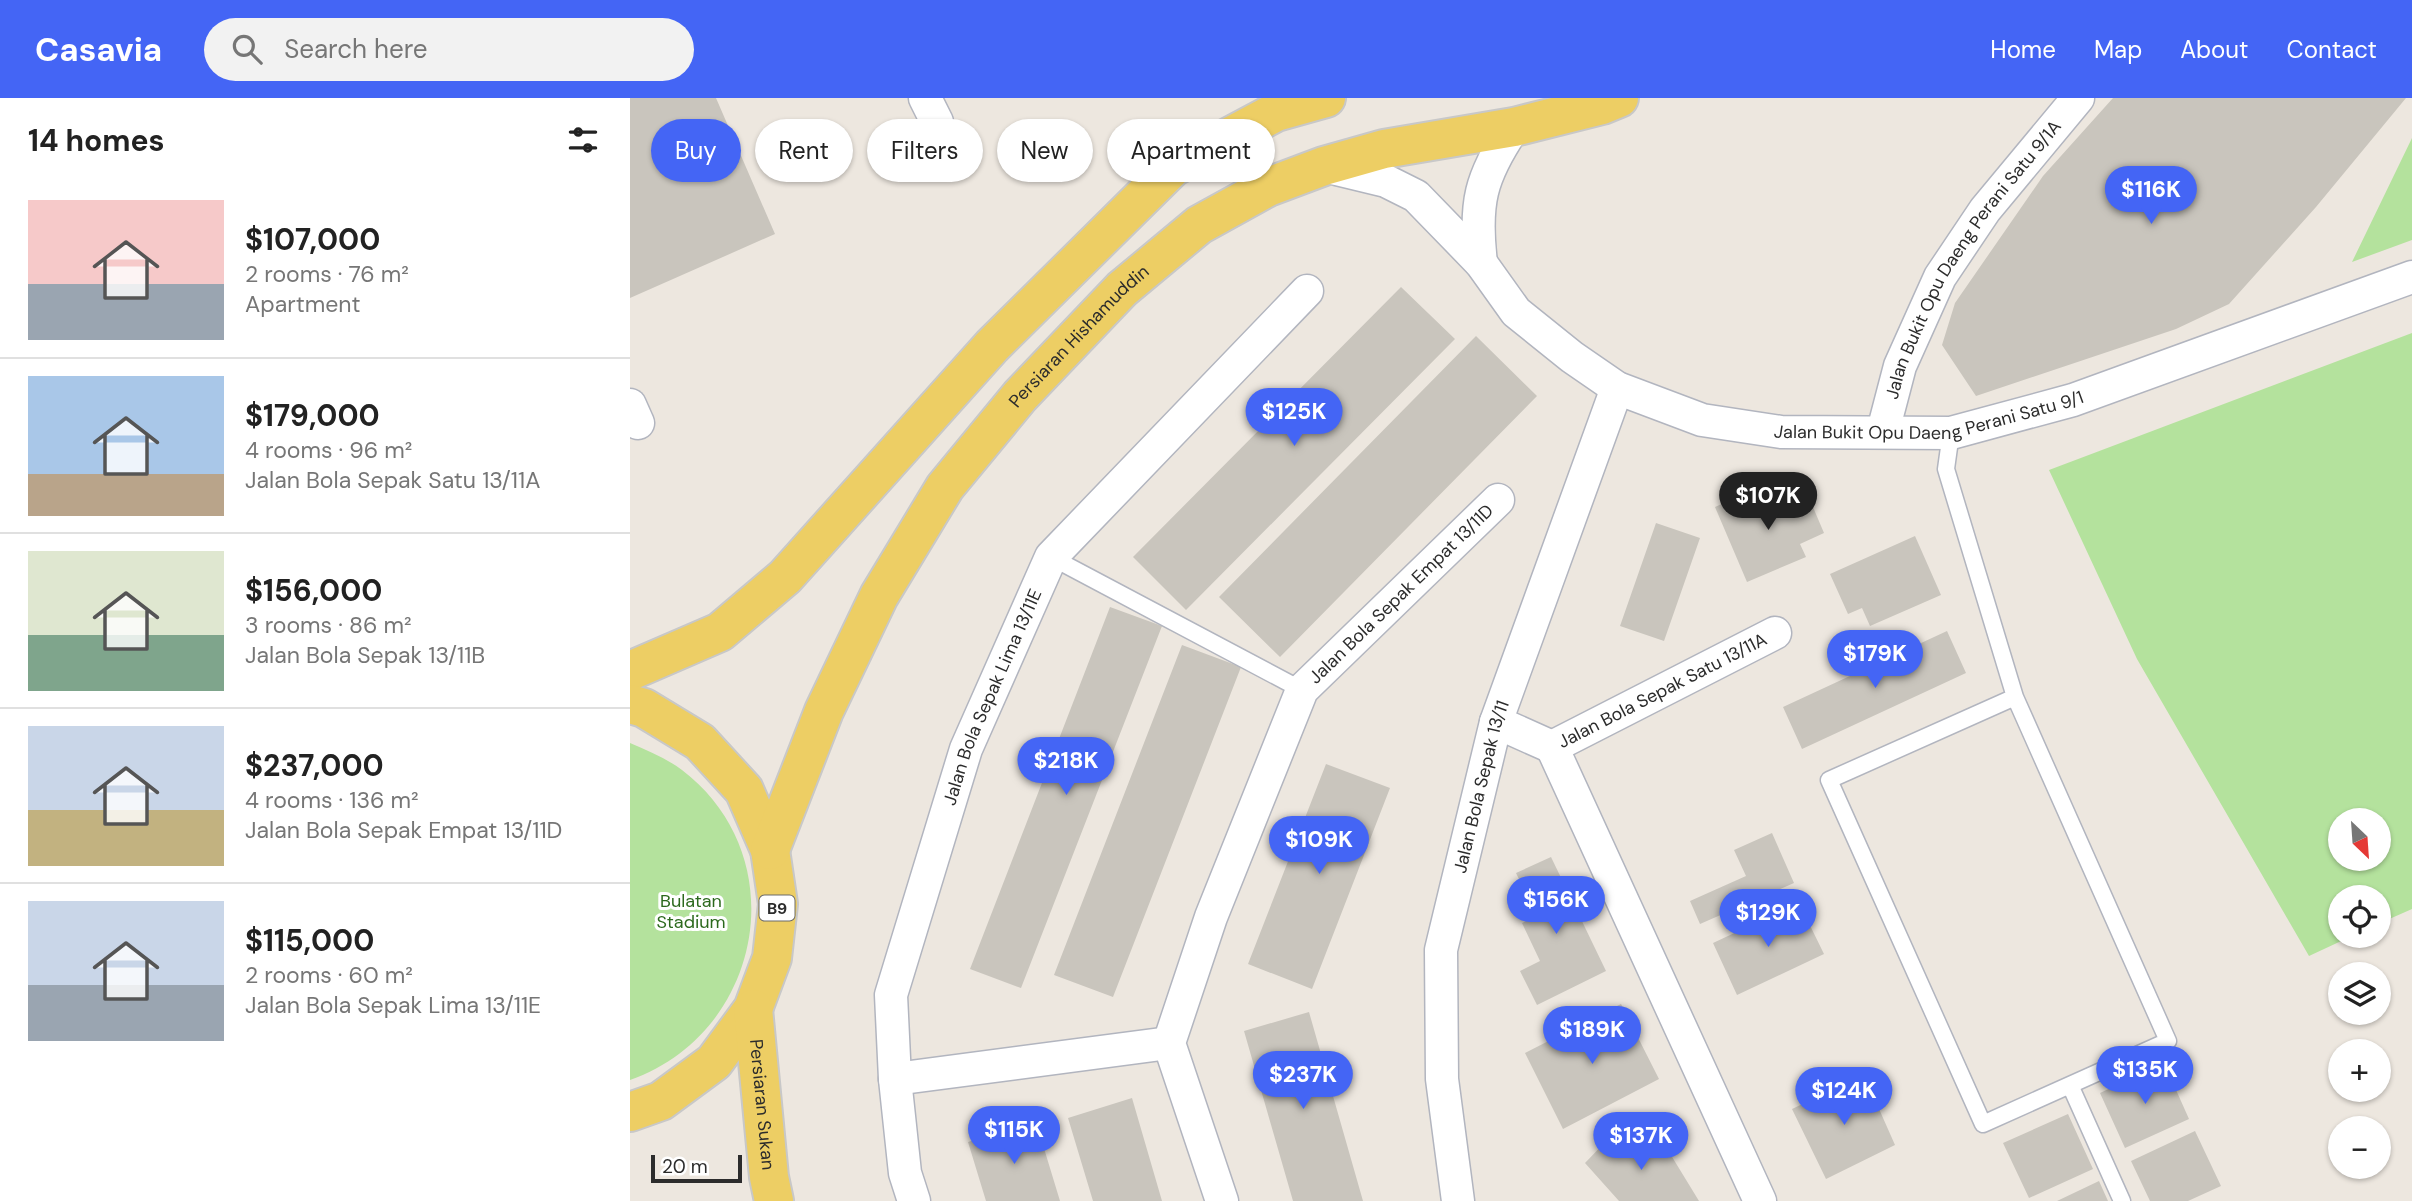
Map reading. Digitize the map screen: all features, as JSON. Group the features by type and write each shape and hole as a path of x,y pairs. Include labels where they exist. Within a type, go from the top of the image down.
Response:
{"main road":[{"path":"630,671 720,632 785,577 992,345 1172,167 1276,112 1326,98"},
{"name":"Persiaran Hishamuddin","path":"770,850 824,711 879,596 954,477 1020,396 1122,289 1199,225 1268,187 1324,166 1384,149 1514,127 1602,105 1619,98"},
{"name":"B9","path":"630,704 644,708 700,742 744,790 770,850 778,904 772,958 754,1009 714,1062 661,1101 630,1112"},
{"name":"Persiaran Sukan","path":"754,1009 769,1177 774,1201"}],"street":[{"name":"Jalan Bukit Opu Daeng Perani Satu 9/1A","path":"1883,431 1900,366 1940,277 1985,210 2078,98"},
{"path":"1481,263 1477,227 1481,191 1494,158 1514,127"},
{"name":"Jalan Bukit Opu Daeng Perani Satu 9/1","path":"1324,166 1385,181 1416,197 1481,263 1517,312 1572,357 1617,388 1702,420 1781,432 1951,433 2073,400 2412,277"},
{"name":"Jalan Bola Sepak Lima 13/11E","path":"914,1201 905,1174 895,1079 891,995 966,748 1051,557 1307,290"},
{"name":"Jalan Bola Sepak 13/11","path":"1458,1201 1442,1079 1441,950 1496,722 1617,388"},
{"name":"Jalan Bola Sepak Empat 13/11D","path":"1169,1043 1211,917 1303,690 1498,500"},
{"name":"Jalan Bola Sepak Satu 13/11A","path":"1552,747 1775,633"},
{"path":"1496,722 1552,747 1760,1201"},
{"path":"895,1079 1169,1043 1222,1201"}],"lane":[{"path":"1951,433 1946,469 2015,697 2168,1041 1983,1124 1829,780 2015,697"},
{"path":"1051,557 1303,690"},
{"path":"2070,1084 2122,1201"}],"green space":[{"path":"2412,138 2412,240 2352,262"},
{"path":"2412,333 2412,909 2391,918 2391,885 2328,885 2328,947 2309,956 2137,659 2049,470"},
{"name":"Bulatan Stadium","path":"630,743 682,770 718,806 741,849 751,894 749,940 735,984 710,1024 675,1057 630,1080"}],"building":[{"path":"630,98 716,98 725,119 651,119 651,182 741,182 741,156 775,234 630,298"},
{"path":"2113,98 2406,98 2316,207 2229,304 2176,329 1976,396 1942,345 1955,303 2043,176"},
{"path":"1401,287 1455,339 1186,610 1133,557"},
{"path":"1476,336 1537,396 1280,657 1219,597"},
{"path":"1753,490 1763,512 1807,493 1824,533 1800,544 1806,557 1747,582 1715,507"},
{"path":"1656,523 1700,538 1664,641 1620,626"},
{"path":"1915,536 1941,595 1870,626 1862,608 1848,614 1830,574"},
{"path":"1110,607 1162,626 1021,988 970,969"},
{"path":"1947,631 1966,673 1802,749 1783,707"},
{"path":"1182,645 1241,667 1113,997 1054,975"},
{"path":"1326,764 1390,788 1312,989 1248,964"},
{"path":"1772,833 1794,883 1700,924 1690,901 1746,876 1734,850"},
{"path":"1551,857 1606,971 1537,1005 1520,971 1540,961 1522,923 1537,916 1516,873"},
{"path":"1799,903 1824,954 1737,995 1713,943"},
{"path":"1621,1004 1659,1079 1563,1129 1525,1053"},
{"path":"1309,1012 1363,1201 1293,1201 1244,1031"},
{"path":"2164,1063 2189,1119 2125,1148 2100,1093"},
{"path":"1864,1075 1895,1145 1826,1179 1792,1109"},
{"path":"1132,1098 1162,1201 1093,1201 1068,1118"},
{"path":"2068,1114 2093,1169 2029,1198 2003,1143"},
{"path":"1036,1122 1060,1201 986,1201 968,1142"},
{"path":"1655,1129 1699,1201 1619,1201 1585,1163 1611,1136 1632,1154"},
{"path":"2195,1131 2221,1186 2188,1201 2150,1201 2131,1161"},
{"path":"2099,1181 2108,1201 2057,1201"}]}
